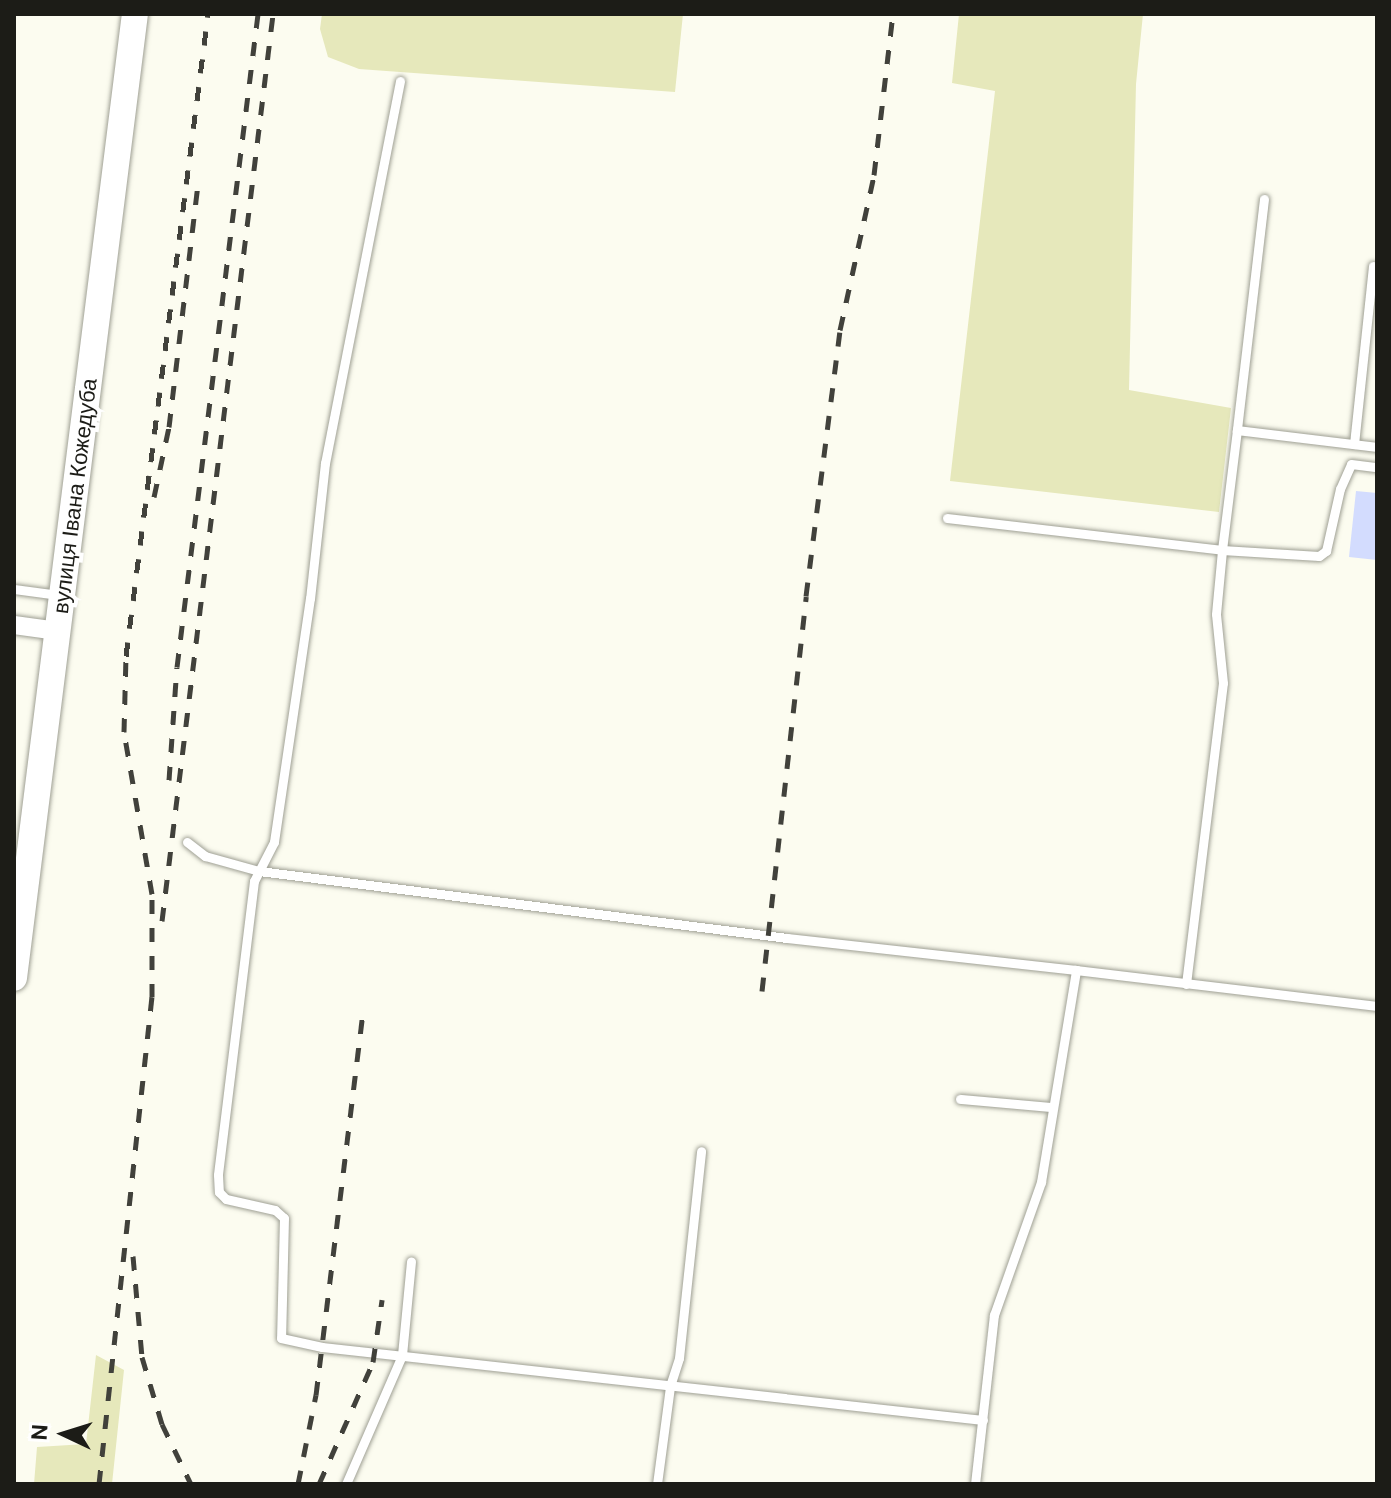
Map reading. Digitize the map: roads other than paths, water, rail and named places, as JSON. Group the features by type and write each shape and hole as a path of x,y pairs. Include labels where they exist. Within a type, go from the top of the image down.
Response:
{"street":[{"name":"вулиця Івана Кожедуба","path":"14,978 135,14"},
{"path":"14,625 58,631"}],"lane":[{"path":"400,81 325,463 310,598 274,842 254,881 239,988 219,1192 226,1199 275,1210 284,1218 281,1338 322,1347 983,1420"},
{"path":"1186,984 1223,683 1216,614 1222,550 1264,199"},
{"path":"1354,444 1373,266"},
{"path":"1237,430 1377,447"},
{"path":"947,518 1309,558 1326,551 1340,489 1351,464 1377,467"},
{"path":"14,589 62,595"},
{"path":"187,842 205,856 243,864 259,871 787,938 1377,1006"},
{"path":"975,1484 994,1315 1041,1182 1076,970"},
{"path":"960,1099 1052,1107"},
{"path":"657,1484 670,1386 679,1358 701,1151"},
{"path":"346,1484 402,1355 411,1261"}],"water":[{"path":"1356,491 1377,493 1377,560 1349,557"}],"railway":[{"path":"99,1484 152,997 152,894 124,732 126,656 208,14"},
{"path":"169,780 177,667 258,14"},
{"path":"162,921 273,14"},
{"path":"762,991 806,596 840,330 874,175 893,14"},
{"path":"154,497 169,427 198,185"},
{"path":"298,1484 316,1395 363,1012"},
{"path":"133,1256 142,1357 162,1424 191,1484"},
{"path":"319,1484 373,1362 382,1300"}]}
